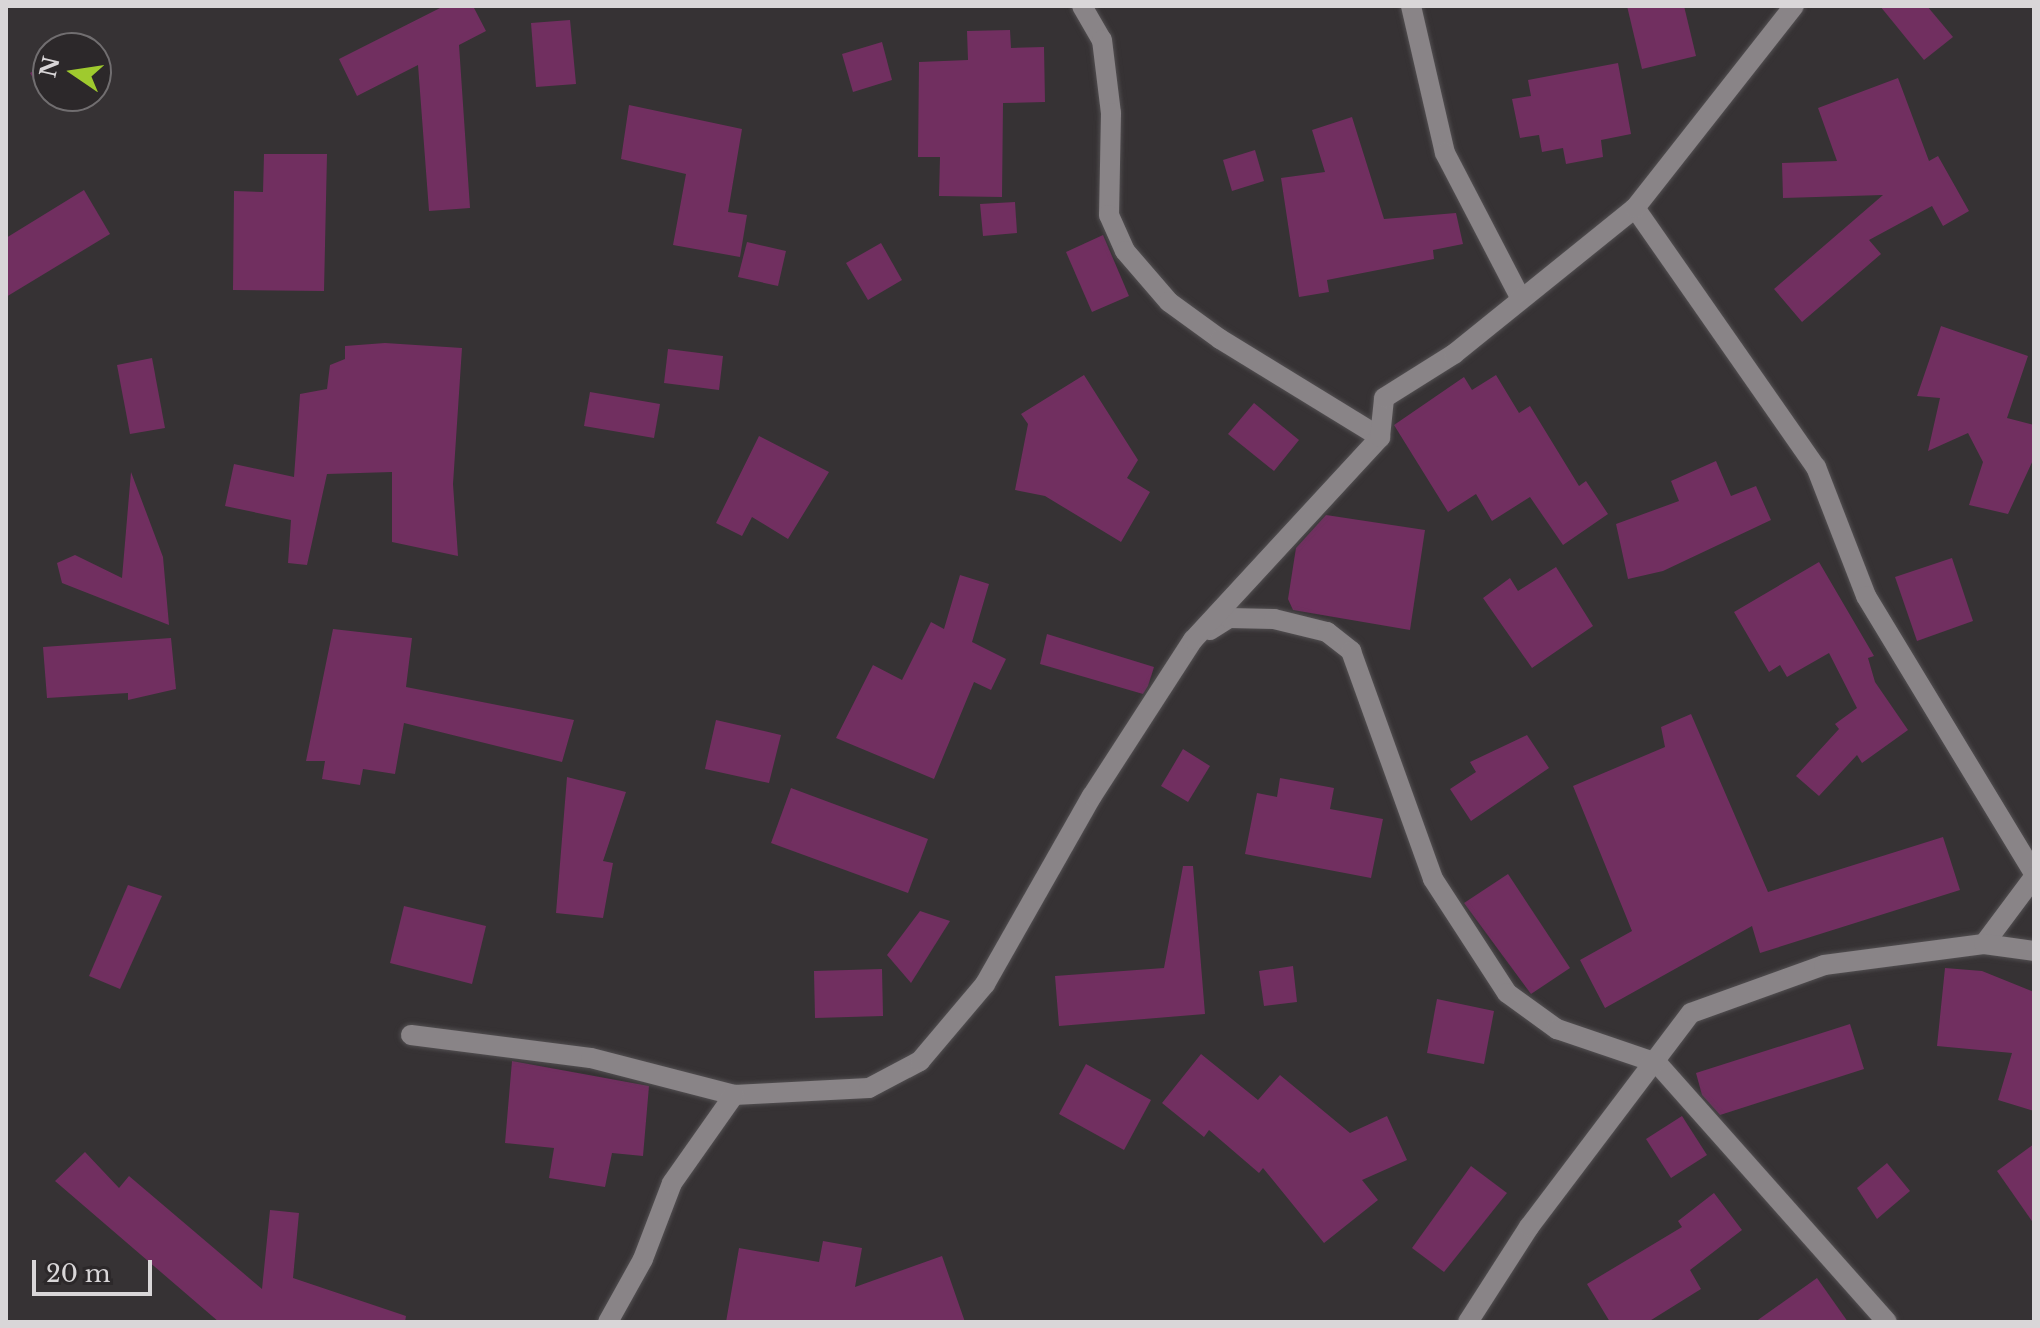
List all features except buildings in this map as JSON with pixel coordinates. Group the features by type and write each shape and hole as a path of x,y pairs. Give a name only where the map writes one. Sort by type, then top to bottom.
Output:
{"street":[{"path":"1082,6 1102,40 1111,113 1109,215 1125,251 1169,302 1220,339 1380,437"},
{"path":"1411,6 1445,153 1520,297"},
{"path":"411,1035 591,1058 734,1095 869,1088 920,1061 985,984 1092,796 1193,640 1380,437 1384,398 1454,354 1520,297 1635,208 1794,6"},
{"path":"1635,208 1816,467 1866,596 2034,875 1984,944"},
{"path":"1193,640 1229,618 1274,619 1327,632 1351,651 1364,672 1410,826 1480,958 1507,993 1546,1023 1657,1063 1887,1322"},
{"path":"1468,1322 1538,1215 1657,1063 1691,1013 1824,965 1984,944 2034,951"},
{"path":"608,1322 643,1259 672,1183 734,1095"}]}
